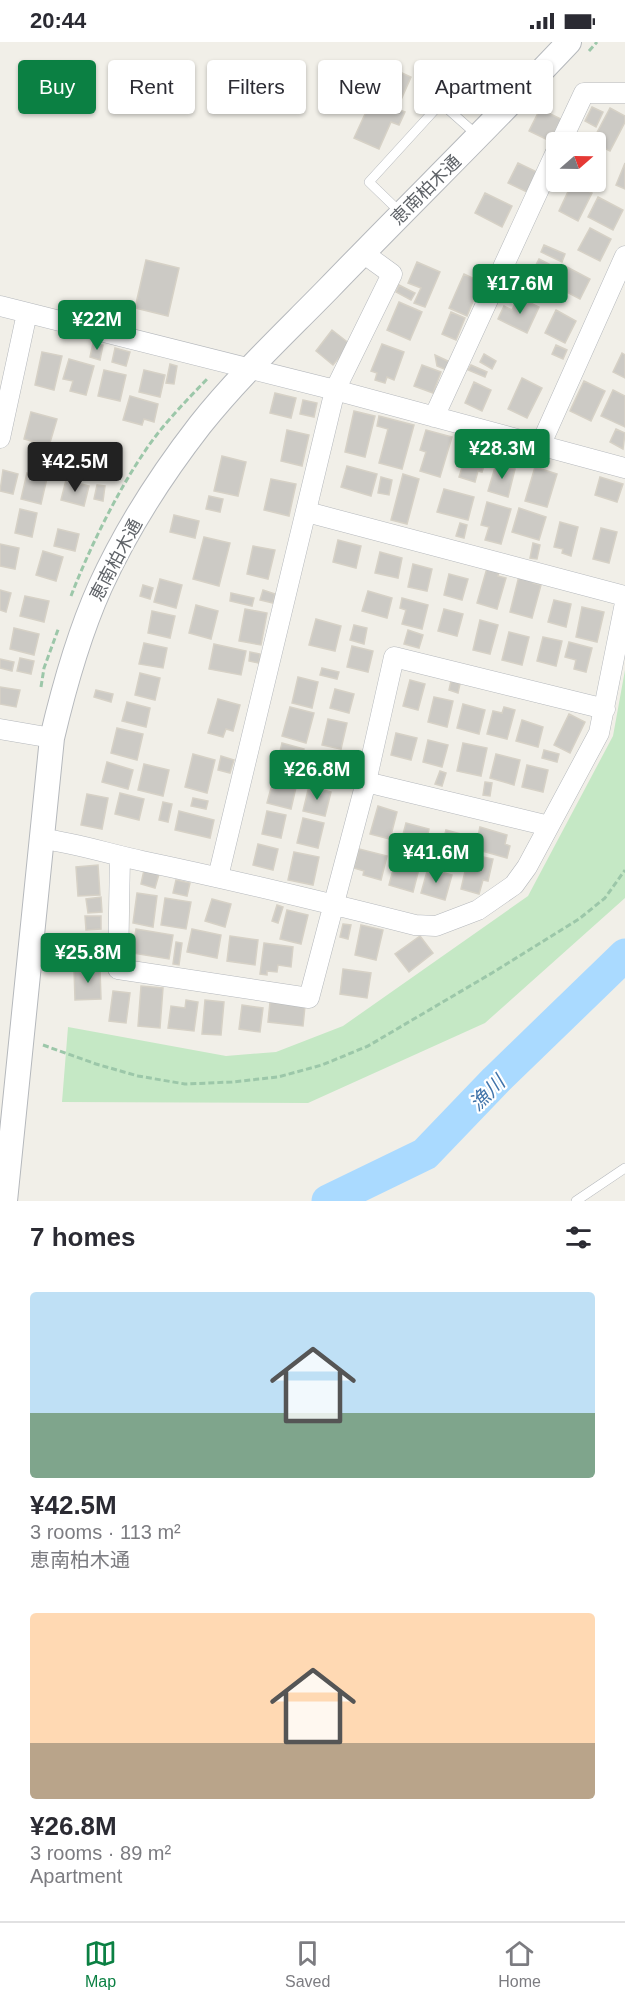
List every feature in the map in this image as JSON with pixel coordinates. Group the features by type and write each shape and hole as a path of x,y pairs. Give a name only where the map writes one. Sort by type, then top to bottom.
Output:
{"street":[{"name":"恵南柏木通","path":"5,1201 43,839 51,738 82,631 100,586 129,532 168,469 195,432 251,369 363,253 479,137 575,50"},
{"path":"566,132 584,93 625,93"},
{"path":"434,417 546,174"},
{"path":"218,877 335,390 392,274 363,253"},
{"path":"540,446 625,256"},
{"path":"0,306 335,390 625,468"},
{"path":"0,438 27,313"},
{"path":"307,512 625,596"},
{"path":"43,839 63,841 415,925 436,926 459,918 478,910 514,885 527,867 599,733 625,603"},
{"path":"120,856 118,969 309,998 366,782 394,657 605,709"},
{"path":"0,729 51,738"},
{"path":"366,782 549,826"}],"lane":[{"path":"402,214 369,182 441,103 479,137"},
{"path":"576,1201 625,1168"}],"path":[{"path":"575,50 597,42"},
{"path":"38,1044 138,1076 185,1084 278,1077 322,1065 368,1046 492,974 579,919 605,898 625,870"}],"green space":[{"path":"625,670 625,898 485,1023 308,1103 62,1102 68,1027 226,1056 276,1052 343,1026 528,896 613,736"}],"building":[{"path":"402,73 411,77 402,98"},
{"path":"592,107 603,112 596,127 585,121"},
{"path":"610,108 625,116 625,122 610,151 606,149 606,132 597,132"},
{"path":"402,111 405,112 399,125 391,122 379,149 354,138 365,114 402,114"},
{"path":"538,114 550,114 561,119 554,132 546,132 546,139 529,131"},
{"path":"518,163 537,172 527,192 508,183"},
{"path":"625,163 625,189 616,185"},
{"path":"568,192 592,193 578,221 559,211"},
{"path":"485,193 512,206 502,227 475,213"},
{"path":"598,197 623,210 613,230 588,217"},
{"path":"590,228 611,239 600,261 578,250"},
{"path":"544,245 565,254 562,262 541,252"},
{"path":"539,259 555,267 538,300 522,292"},
{"path":"146,260 179,268 168,316 135,308"},
{"path":"417,262 440,272 425,307 414,303 421,288 408,283"},
{"path":"565,266 590,279 580,299 555,286"},
{"path":"464,274 481,282 467,316 449,308"},
{"path":"399,285 415,293 411,300 396,292"},
{"path":"518,297 539,307 527,333 498,319 504,306 512,310"},
{"path":"399,302 422,312 410,340 387,330"},
{"path":"556,310 576,321 565,343 545,333"},
{"path":"451,312 465,318 456,340 442,334"},
{"path":"332,330 350,344 333,365 316,351"},
{"path":"93,343 103,345 100,360 90,357"},
{"path":"382,344 404,352 394,380 387,377 385,383 375,380 377,373 371,371"},
{"path":"556,345 567,350 563,359 552,354"},
{"path":"115,348 130,352 126,366 112,362"},
{"path":"42,352 62,356 54,390 35,385"},
{"path":"622,353 625,355 625,378 613,372"},
{"path":"484,354 496,361 492,369 480,362"},
{"path":"435,355 452,363 449,371 437,366"},
{"path":"69,359 94,366 86,395 70,391 73,381 63,379"},
{"path":"170,364 177,366 174,384 166,383"},
{"path":"422,365 441,372 433,393 414,386"},
{"path":"471,365 487,372 485,377 468,370"},
{"path":"104,370 126,375 120,401 98,396"},
{"path":"144,370 165,375 160,397 139,392"},
{"path":"522,378 542,388 527,418 508,409"},
{"path":"584,381 605,391 591,421 570,411"},
{"path":"474,382 491,390 482,411 465,403"},
{"path":"613,390 625,396 625,427 601,416"},
{"path":"275,393 296,398 291,418 270,413"},
{"path":"130,396 158,404 154,422 144,419 142,425 123,420"},
{"path":"303,400 317,403 314,417 300,414"},
{"path":"354,411 375,416 365,457 345,452"},
{"path":"31,412 57,419 49,446 24,439"},
{"path":"379,416 414,425 402,469 379,463 388,429 377,426"},
{"path":"616,429 625,433 623,449 610,442"},
{"path":"287,430 309,435 302,466 281,461"},
{"path":"426,430 452,437 440,477 420,471 426,452 420,450"},
{"path":"498,444 510,448 506,461 494,457"},
{"path":"469,446 488,453 482,472 478,471 475,482 459,477"},
{"path":"222,456 246,462 238,496 214,491"},
{"path":"496,464 515,469 508,497 488,491"},
{"path":"347,466 377,474 371,496 341,487"},
{"path":"535,467 557,474 547,507 525,501"},
{"path":"3,470 18,474 13,494 0,491"},
{"path":"27,473 47,478 41,504 21,499"},
{"path":"403,474 419,479 407,524 391,520"},
{"path":"381,477 392,480 389,495 378,493"},
{"path":"600,477 623,484 617,502 595,495"},
{"path":"271,479 296,484 289,516 264,510"},
{"path":"66,480 89,486 84,506 61,500"},
{"path":"97,485 105,486 103,501 94,499"},
{"path":"444,489 474,497 468,520 437,512"},
{"path":"209,496 223,499 220,512 206,509"},
{"path":"487,502 511,509 501,544 485,540 489,527 481,525"},
{"path":"519,508 546,517 539,540 512,532"},
{"path":"20,509 37,513 32,537 15,533"},
{"path":"174,515 199,521 195,538 170,532"},
{"path":"560,522 578,527 571,556 562,553 563,549 554,547"},
{"path":"460,523 467,525 464,538 456,536"},
{"path":"601,528 617,532 609,563 593,559"},
{"path":"58,529 79,534 75,551 54,546"},
{"path":"204,537 230,543 219,586 193,579"},
{"path":"338,540 361,546 356,568 333,562"},
{"path":"533,543 540,545 537,559 530,558"},
{"path":"0,544 19,548 15,569 0,566"},
{"path":"253,546 275,550 268,579 247,574"},
{"path":"43,551 63,557 56,581 36,575"},
{"path":"380,552 402,558 398,578 375,573"},
{"path":"413,564 432,569 427,591 408,587"},
{"path":"487,568 499,571 498,576 506,578 497,609 477,603"},
{"path":"449,574 468,579 462,600 444,595"},
{"path":"519,576 534,580 533,583 541,585 532,618 510,612"},
{"path":"160,579 182,585 176,608 154,602"},
{"path":"143,585 153,588 150,599 140,596"},
{"path":"0,590 11,593 6,612 0,610"},
{"path":"263,590 275,594 273,603 260,600"},
{"path":"368,591 392,598 387,618 362,611"},
{"path":"231,593 254,598 252,606 230,601"},
{"path":"25,596 49,601 44,622 20,616"},
{"path":"402,598 428,605 422,629 402,624 406,610 400,608"},
{"path":"554,600 571,604 566,627 548,622"},
{"path":"196,605 218,611 211,639 189,633"},
{"path":"582,607 604,612 597,642 576,637"},
{"path":"245,609 267,613 261,645 239,641"},
{"path":"444,609 463,614 457,636 438,631"},
{"path":"152,611 175,616 170,638 148,633"},
{"path":"316,619 341,626 335,651 309,645"},
{"path":"480,620 498,625 490,654 473,650"},
{"path":"354,625 367,628 364,644 350,640"},
{"path":"14,628 39,634 34,655 10,649"},
{"path":"408,630 423,635 419,648 404,644"},
{"path":"509,632 529,637 522,665 502,660"},
{"path":"543,637 562,641 556,666 537,661"},
{"path":"569,642 592,648 586,672 574,669 576,660 565,657"},
{"path":"144,643 167,648 163,668 139,664"},
{"path":"214,644 246,651 241,675 209,669"},
{"path":"352,646 373,651 368,672 347,667"},
{"path":"250,652 260,654 259,663 249,661"},
{"path":"20,658 34,661 31,674 17,671"},
{"path":"0,659 14,662 12,671 0,668"},
{"path":"322,668 339,672 337,679 320,675"},
{"path":"140,673 160,678 155,700 135,695"},
{"path":"298,677 318,682 312,708 292,703"},
{"path":"410,680 425,684 418,710 403,706"},
{"path":"451,681 460,684 458,693 449,690"},
{"path":"0,687 20,690 16,707 0,704"},
{"path":"335,689 354,694 349,713 330,708"},
{"path":"96,690 113,694 111,702 94,697"},
{"path":"434,697 453,701 447,727 428,722"},
{"path":"218,699 240,705 233,731 226,729 223,737 208,733"},
{"path":"127,702 150,708 146,727 122,721"},
{"path":"463,704 485,710 479,734 457,728"},
{"path":"290,707 314,713 306,743 282,736"},
{"path":"504,707 515,710 507,739 487,734 493,711 502,713"},
{"path":"569,714 585,722 570,753 554,745"},
{"path":"328,719 347,723 341,749 322,745"},
{"path":"522,720 543,727 538,747 516,741"},
{"path":"117,728 143,734 137,760 111,753"},
{"path":"396,733 417,738 411,760 391,755"},
{"path":"428,740 448,745 442,767 423,762"},
{"path":"282,743 304,749 298,773 276,768"},
{"path":"463,743 487,748 481,776 457,771"},
{"path":"544,750 559,754 557,762 542,758"},
{"path":"315,752 336,756 332,780 310,776"},
{"path":"193,754 215,760 207,793 185,787"},
{"path":"496,754 520,760 514,785 490,778"},
{"path":"221,756 234,760 230,773 218,770"},
{"path":"107,762 133,770 128,789 102,782"},
{"path":"144,764 169,770 163,796 138,790"},
{"path":"527,765 548,770 543,792 522,787"},
{"path":"440,771 446,773 442,786 435,784"},
{"path":"274,777 297,783 291,809 267,803"},
{"path":"485,782 492,783 490,796 483,795"},
{"path":"309,786 331,792 325,816 303,811"},
{"path":"120,793 144,799 139,820 115,814"},
{"path":"87,794 108,798 102,829 81,825"},
{"path":"193,798 208,801 206,809 191,806"},
{"path":"163,802 172,804 168,822 159,820"},
{"path":"378,806 397,812 390,839 370,834"},
{"path":"179,811 214,820 210,838 175,830"},
{"path":"267,811 286,815 281,838 262,834"},
{"path":"303,818 324,823 318,848 297,843"},
{"path":"406,823 429,829 425,848 401,842"},
{"path":"480,827 507,835 505,844 510,846 507,858 475,849"},
{"path":"446,830 465,835 458,862 439,856"},
{"path":"258,844 278,849 273,870 253,865"},
{"path":"359,849 387,856 381,880 363,875 364,871 354,868"},
{"path":"294,852 319,857 313,885 288,880"},
{"path":"469,854 493,859 488,881 483,880 479,894 461,889"},
{"path":"396,858 420,865 413,892 389,885"},
{"path":"98,865 100,895 78,896 76,867"},
{"path":"428,868 452,875 445,900 421,893"},
{"path":"144,870 159,874 155,888 141,884"},
{"path":"176,880 190,883 187,896 173,893"},
{"path":"137,893 157,896 153,927 133,923"},
{"path":"101,897 102,912 88,913 86,899"},
{"path":"165,898 191,902 186,929 161,925"},
{"path":"212,899 231,904 225,927 205,921"},
{"path":"277,905 283,907 278,923 272,921"},
{"path":"287,910 308,915 301,944 280,939"},
{"path":"85,916 101,916 101,929 86,930"},
{"path":"343,924 351,925 348,939 340,937"},
{"path":"361,925 383,930 376,960 355,955"},
{"path":"136,929 173,935 169,959 132,953"},
{"path":"192,929 221,935 217,958 187,952"},
{"path":"95,934 98,963 79,964 77,936"},
{"path":"230,936 258,940 255,965 227,961"},
{"path":"420,936 433,953 409,972 395,954"},
{"path":"176,942 182,943 179,965 173,964"},
{"path":"264,943 293,947 291,967 278,965 277,972 267,971 267,975 260,974"},
{"path":"100,968 101,999 75,1000 74,969"},
{"path":"343,969 371,973 367,998 340,994"},
{"path":"141,986 163,988 160,1028 138,1026"},
{"path":"113,991 130,993 126,1023 109,1021"},
{"path":"186,1000 198,1002 194,1031 168,1028 171,1006 185,1008"},
{"path":"205,1000 224,1002 221,1035 202,1034"},
{"path":"270,1002 305,1006 303,1026 268,1022"},
{"path":"242,1005 263,1008 260,1032 239,1029"}],"waterway":[{"name":"漁川","path":"328,1201 425,1154 496,1080 625,955"}]}
